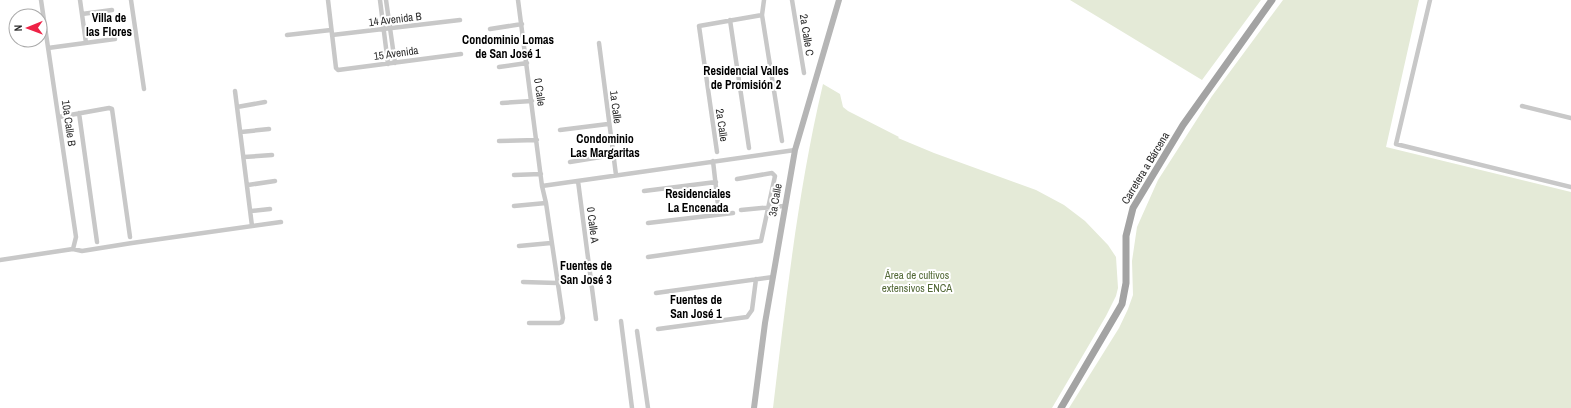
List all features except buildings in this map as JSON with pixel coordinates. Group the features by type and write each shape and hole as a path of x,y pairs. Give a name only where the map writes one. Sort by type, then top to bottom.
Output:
{"main road":[{"name":"3a Calle","path":"754,408 784,206 794,150 839,0"},
{"name":"Carretera a Bárcena","path":"1061,408 1122,304 1126,283 1127,232 1133,208 1184,125 1272,0"}],"street":[{"path":"80,0 86,43"},
{"path":"131,0 144,89"},
{"path":"328,0 332,32"},
{"path":"380,0 388,64"},
{"path":"386,0 395,63"},
{"name":"0 Calle","path":"518,0 538,140 542,186 546,203 563,318 562,322 529,324"},
{"path":"764,0 762,15 782,141"},
{"name":"2a Calle C","path":"792,0 804,73"},
{"path":"1430,0 1396,144 1571,187"},
{"path":"82,14 112,10"},
{"path":"749,148 730,20 762,15"},
{"name":"14 Avenida B","path":"287,35 384,29 460,20"},
{"name":"2a Calle","path":"717,152 699,29 701,24 730,20"},
{"path":"490,29 522,24"},
{"name":"15 Avenida","path":"332,32 336,68 341,71 461,54"},
{"path":"48,48 115,39"},
{"name":"1a Calle","path":"599,42 608,124 616,175"},
{"name":"10a Calle B","path":"48,48 76,236 73,249"},
{"path":"498,67 527,63"},
{"path":"235,91 248,184 252,226"},
{"path":"502,103 532,101"},
{"path":"237,107 265,102"},
{"path":"1522,106 1571,118"},
{"path":"59,117 109,108 112,109 130,237"},
{"path":"79,113 97,242"},
{"path":"560,130 608,124"},
{"path":"241,132 269,128"},
{"path":"499,141 538,140"},
{"path":"542,186 794,150"},
{"path":"244,157 272,155"},
{"path":"570,162 613,156"},
{"path":"713,161 719,214"},
{"path":"648,257 761,241 775,176 772,173 737,179"},
{"path":"514,175 541,174"},
{"path":"248,184 275,181"},
{"name":"0 Calle A","path":"578,181 596,319"},
{"path":"644,191 716,182"},
{"path":"514,206 546,203"},
{"path":"741,210 768,206 784,206"},
{"path":"251,211 270,209"},
{"path":"648,223 733,212"},
{"path":"0,260 73,249 82,251 281,222"},
{"path":"519,246 551,243"},
{"path":"656,293 773,277"},
{"path":"658,329 747,317 752,310 756,279"},
{"path":"524,282 557,283"},
{"path":"621,321 632,408"},
{"path":"637,331 648,408"}],"green space":[{"path":"1070,0 1261,0 1202,80"},
{"path":"1283,0 1419,0 1386,147 1571,192 1571,408 1069,408 1119,328 1128,309 1133,295 1132,261 1137,227 1158,180 1212,96"},
{"name":"Área de cultivos extensivos ENCA","path":"823,84 840,94 843,107 848,111 899,137 898,138 934,153 1036,190 1064,205 1085,221 1108,245 1116,257 1118,288 1116,296 1106,316 1052,408 773,408 788,286 806,164"}],"district":[{"name":"Villa de las Flores","path":"109,25"},
{"name":"Condominio Lomas de San José 1","path":"508,47"},
{"name":"Residencial Valles de Promisión 2","path":"746,78"},
{"name":"Condominio Las Margaritas","path":"605,146"},
{"name":"Residenciales La Encenada","path":"698,201"},
{"name":"Fuentes de San José 3","path":"586,273"},
{"name":"Fuentes de San José 1","path":"696,307"}]}
